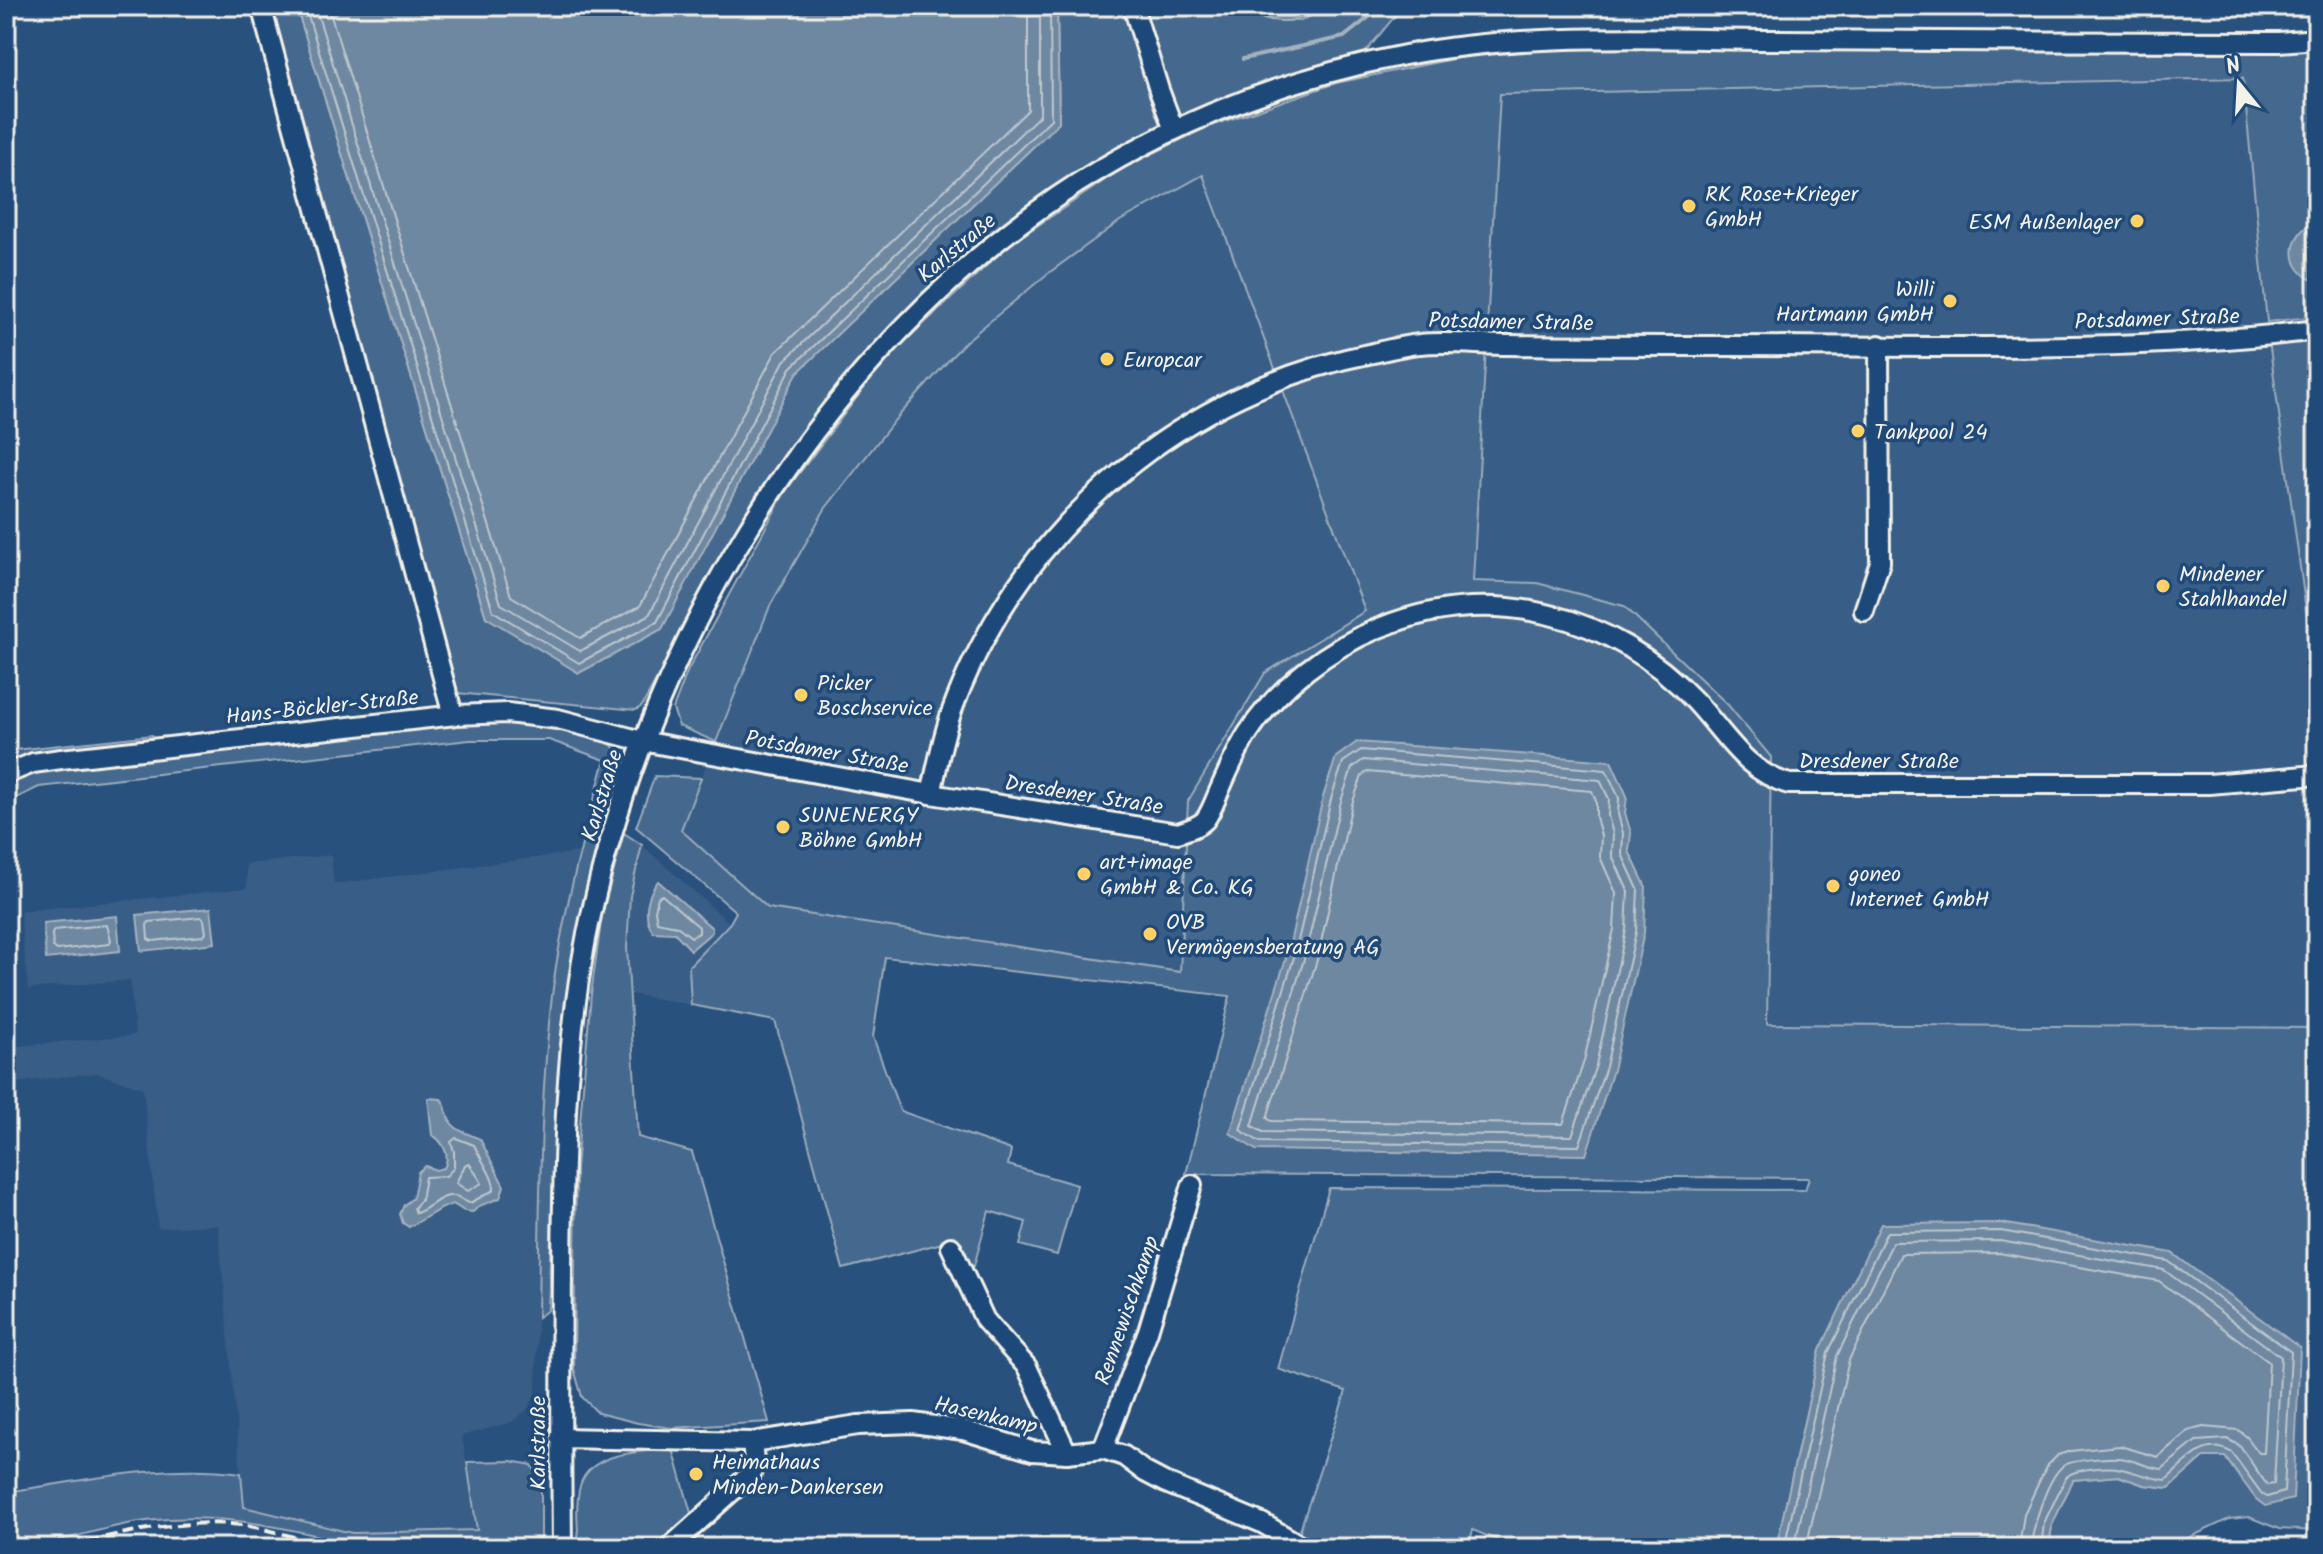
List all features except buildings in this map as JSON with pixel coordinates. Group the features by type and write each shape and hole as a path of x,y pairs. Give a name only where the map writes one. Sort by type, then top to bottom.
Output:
{"street":[{"path":"261,6 453,715"},
{"path":"1133,6 1174,130"},
{"name":"Karlstraße","path":"562,1548 560,1438 565,1105 573,1020 587,936 616,818 642,741 701,615 735,554 819,427 868,366 927,303 1039,209 1099,170 1174,130 1244,101 1345,69 1418,53 1505,42 1580,39 2279,42 2317,39"},
{"name":"Potsdamer Straße","path":"642,741 931,794 955,703 975,656 1031,566 1090,500 1122,472 1194,419 1231,400 1312,368 1422,343 1580,346 2164,344 2317,330"},
{"path":"1864,611 1880,562 1879,345"},
{"name":"Dresdener Straße","path":"931,794 1154,830 1178,833 1191,829 1204,820 1249,732 1271,704 1298,678 1360,636 1391,623 1431,611 1472,607 1511,608 1552,616 1587,625 1620,642 1645,657 1676,683 1757,771 1789,784 2209,784 2317,775"},
{"name":"Hans-Böckler-Straße","path":"6,774 33,763 61,759 453,715 507,713 558,719 642,741"},
{"name":"Rennewischkamp","path":"1103,1449 1148,1331 1192,1185"},
{"name":"Hasenkamp","path":"951,1247 985,1320 1027,1367 1067,1453"},
{"name":"Hasenkamp","path":"560,1438 752,1442 858,1425 913,1423 963,1430 1032,1451 1067,1453 1103,1449"},
{"path":"669,1548 751,1474 754,1461 752,1442"},
{"path":"1103,1449 1124,1456 1166,1483 1262,1523 1305,1548"}],"shaded area":[{"path":"266,6 296,6 486,617 662,628 797,373 1059,122 1057,6 1236,6 1266,20 1301,21 1330,6 1403,6 1365,53 1278,78 1190,111 1099,160 1003,223 923,294 851,371 800,438 729,549 642,706 636,710 457,693 451,688"},
{"path":"1587,47 2245,53 2317,48 2317,316 2267,322 2243,78 1500,94 1473,581 1537,583 1624,606 1728,705 1771,757 1767,1024 2317,1028 2317,1531 2279,1529 2249,1517 2229,1519 2167,1548 2049,1548 2052,1525 2073,1480 2118,1476 2144,1485 2169,1488 2204,1457 2225,1457 2241,1480 2300,1348 1820,1350 1776,1548 1516,1548 1473,1530 1468,1548 1316,1548 1298,1536 1346,1391 1278,1369 1329,1188 1805,1190 1809,1178 1186,1174 1230,996 885,957 873,1037 900,1111 1011,1150 1008,1165 1077,1185 1057,1255 1020,1245 1026,1222 989,1211 974,1266 966,1283 946,1242 843,1269 775,1021 691,1005 689,966 730,923 736,912 636,827 655,776 701,778 681,830 768,908 1180,972 1188,801 1265,673 1365,611 1203,175 1120,221 1046,275 965,342 895,420 825,509 770,606 716,742 679,726 673,709 688,670 785,492 887,358 1009,245 1123,168 1205,128 1336,83 1472,55"},
{"path":"2244,78 2269,341 2317,690 2317,1028 1767,1024 1770,757 1473,582 1500,94"},
{"path":"1203,175 1366,611 1265,673 1189,801 1180,972 768,908 680,830 770,606 825,509 895,420 965,342 1046,275 1120,221"},
{"path":"2317,334 2317,691 2269,341"},
{"path":"473,720 518,720 590,733 612,745 618,754 619,767 600,829 578,936 557,1085 548,1310 538,1317 541,1141 550,1010 566,914 605,760 549,740 470,740 39,787 6,803 6,780 61,764"},
{"path":"152,735 152,738 20,757 6,763 6,751"},
{"path":"624,833 642,845 630,896 627,948 638,1137 692,1152 769,1422 671,1428 598,1413 582,1397 574,1369 576,1169 591,994 602,915"},
{"path":"642,845 730,923 689,966 691,1005 631,994 627,948 630,896"},
{"path":"579,852 556,967 541,1138 536,1392 528,1409 512,1422 462,1436 478,1530 352,1533 244,1507 218,1225 158,1228 143,1088 96,1073 6,1084 6,1047 135,1035 130,980 28,989 20,911 247,888 246,864 331,855 334,884"},
{"path":"673,1449 693,1520 664,1548 579,1548 578,1501 586,1474 595,1465 619,1455"},
{"path":"511,1461 532,1465 541,1482 541,1548 357,1548 348,1543 273,1526 198,1518 146,1521 6,1548 6,1492 153,1471 241,1473 244,1507 352,1533 477,1530 467,1462"}],"water":[{"path":"296,6 1057,6 1059,122 797,373 662,629 579,673 486,617"},
{"path":"1236,6 1330,6 1304,18 1283,21 1262,17"},
{"path":"2317,221 2317,282 2299,270 2293,252 2299,234"},
{"path":"1357,742 1611,761 1627,796 1625,813 1631,833 1629,851 1646,887 1644,933 1613,1070 1586,1155 1256,1150 1230,1133 1288,952 1323,797 1336,757"},
{"path":"658,881 712,928 712,932 691,950 675,933 653,932 650,926 647,906"},
{"path":"211,908 215,943 141,951 137,915"},
{"path":"117,916 120,951 46,959 43,923"},
{"path":"428,1098 441,1099 453,1126 480,1139 504,1186 500,1198 479,1206 473,1212 464,1211 453,1204 409,1227 403,1223 400,1214 404,1205 413,1198 418,1172 425,1166 436,1170 444,1168 447,1159 440,1141 432,1135"},
{"path":"2001,1223 2172,1253 2300,1348 2293,1499 2265,1506 2256,1499 2225,1457 2204,1457 2169,1488 2144,1485 2118,1476 2073,1480 2052,1525 2049,1548 1776,1548 1820,1350 1881,1224"}],"waterway":[{"path":"1243,59 1344,37 1383,6"}],"railway":[{"path":"52,1548 150,1529 199,1524 249,1526 327,1548"}],"place":[{"name":"RK Rose+Krieger GmbH","path":"1689,206"},
{"name":"ESM Außenlager","path":"2137,221"},
{"name":"Willi Hartmann GmbH","path":"1950,301"},
{"name":"Europcar","path":"1107,359"},
{"name":"Tankpool 24","path":"1858,431"},
{"name":"Mindener Stahlhandel","path":"2163,586"},
{"name":"Picker Boschservice","path":"801,695"},
{"name":"SUNENERGY Böhne GmbH","path":"783,827"},
{"name":"art+image GmbH & Co. KG","path":"1084,874"},
{"name":"goneo Internet GmbH","path":"1833,886"},
{"name":"OVB Vermögensberatung AG","path":"1150,934"},
{"name":"Heimathaus Minden-Dankersen","path":"696,1474"}]}
